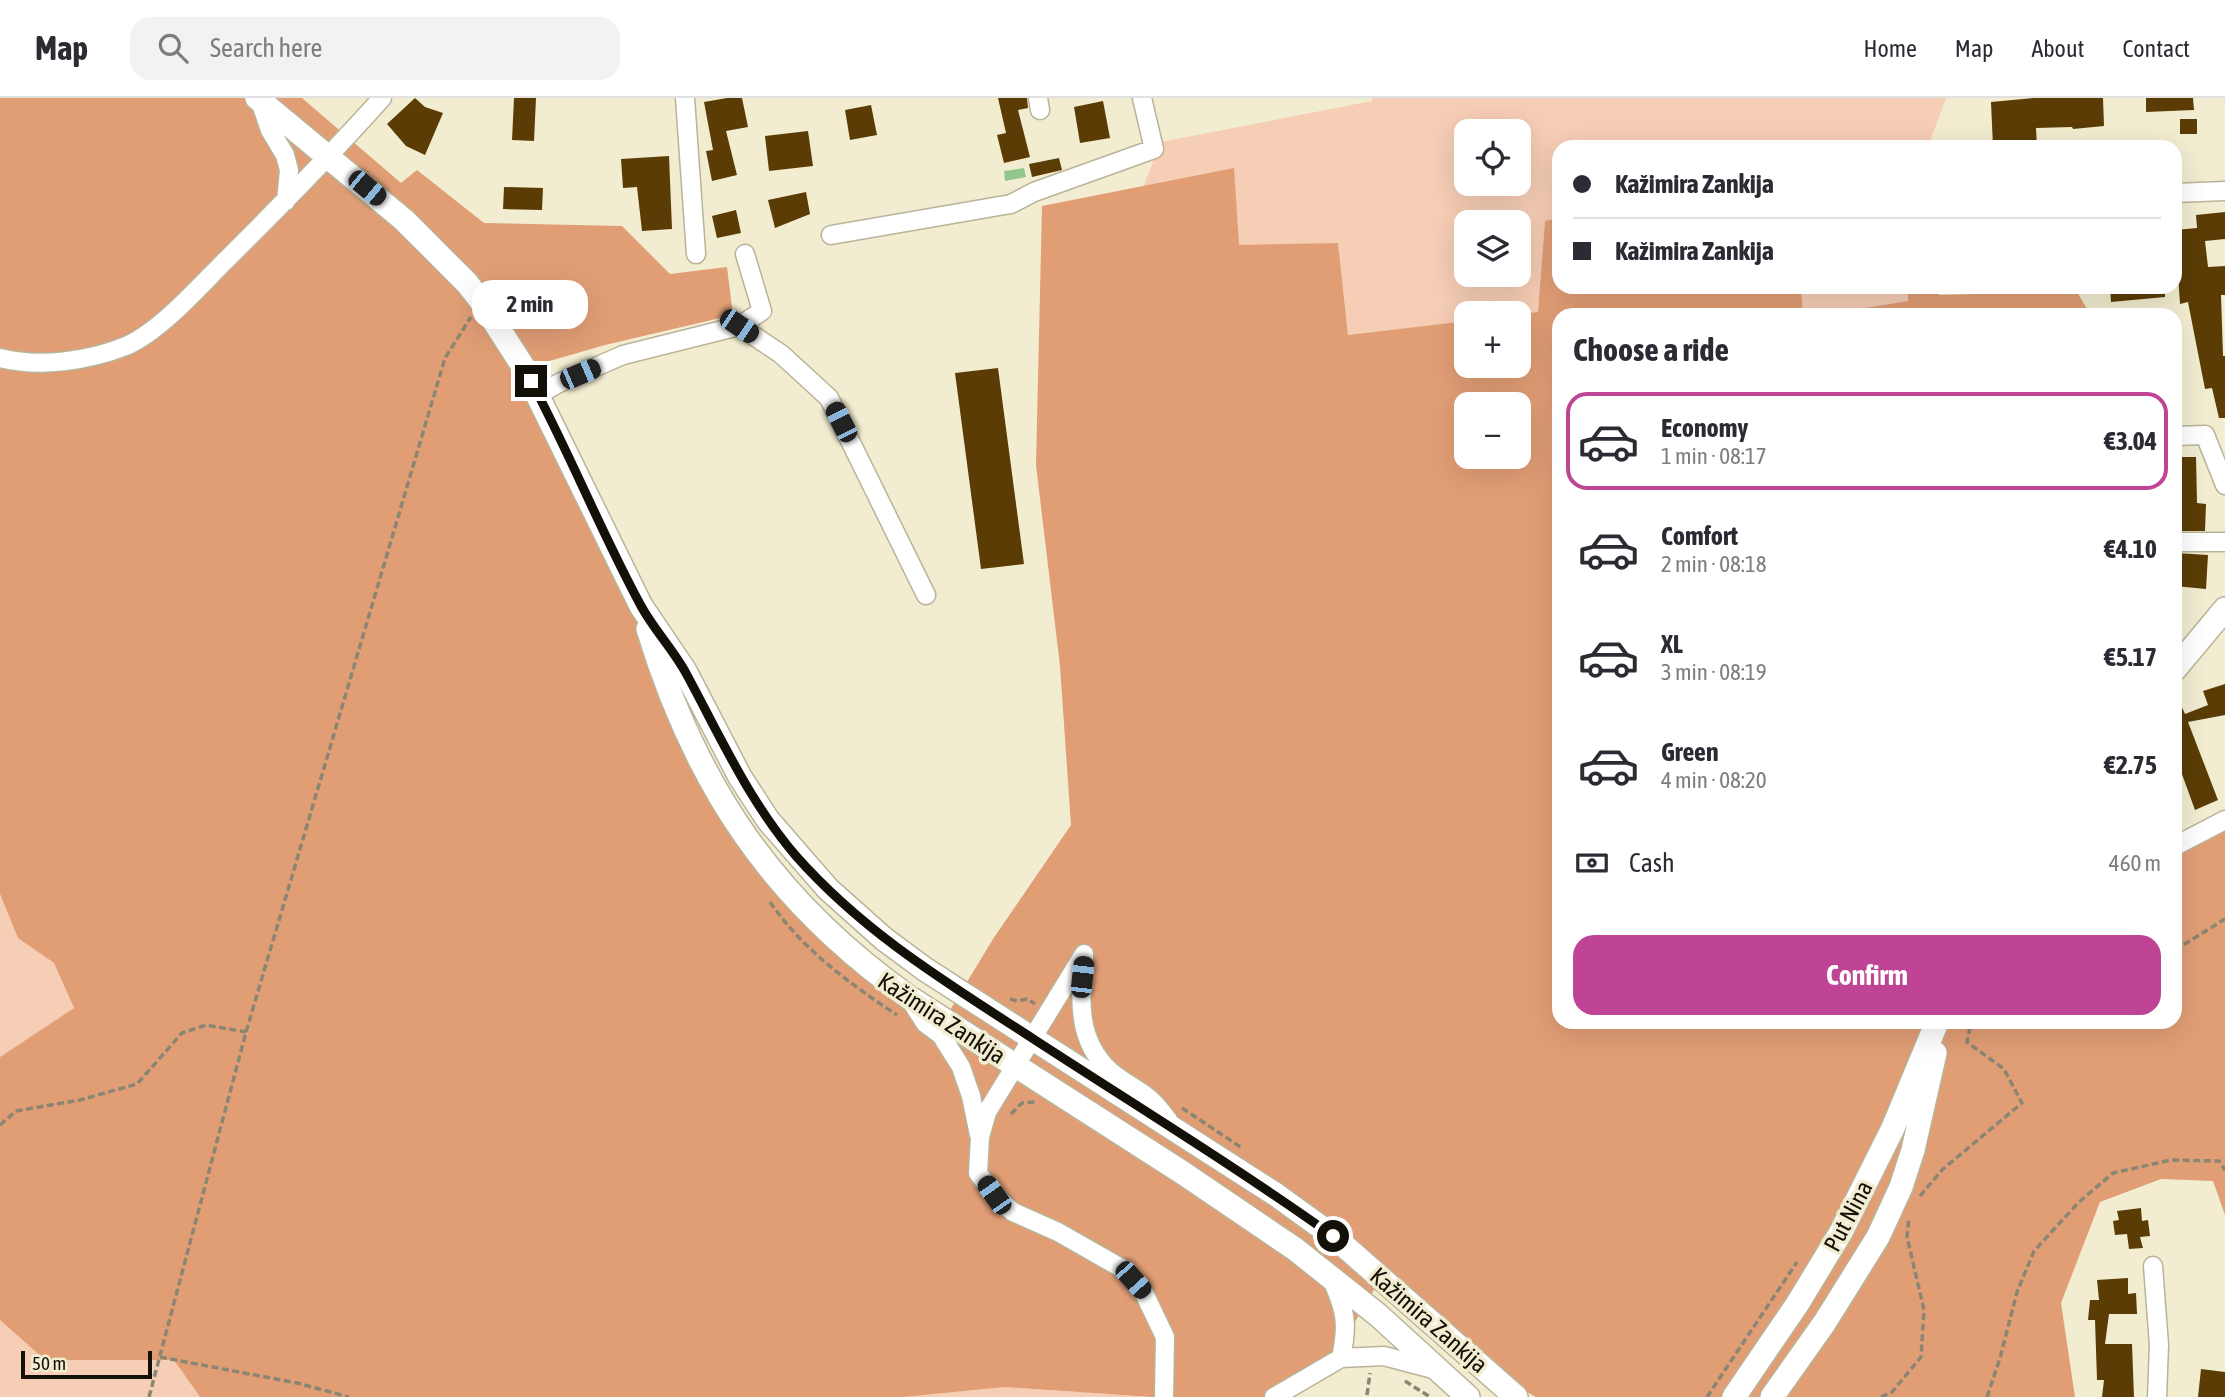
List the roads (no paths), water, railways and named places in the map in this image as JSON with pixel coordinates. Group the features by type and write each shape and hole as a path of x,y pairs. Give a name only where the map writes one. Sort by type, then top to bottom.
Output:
{"main road":[{"name":"Kažimira Zankija","path":"258,99 404,220 467,283 481,301 524,368 641,606 685,671 740,777 768,820 828,889 899,951 1275,1194 1333,1236 1516,1397"},
{"name":"Kažimira Zankija","path":"641,606 664,681 718,792 772,874 805,911 872,971 909,998 1184,1173 1329,1275 1468,1397"},
{"path":"2182,657 2225,610"},
{"name":"Put Nina","path":"1738,1391 1820,1269 1841,1232 1893,1129 1935,1029"},
{"name":"Put Nina","path":"1772,1397 1864,1260 1890,1212 1916,1138 1936,1051 1938,1029"},
{"path":"1717,1397 1738,1391"}],"street":[{"path":"0,358 40,362 81,359 128,345 170,316 329,157 382,98"},
{"path":"685,98 696,254"},
{"path":"831,236 1011,204 1034,192 1154,149 1142,98"},
{"path":"258,99 270,130 285,155 289,170 285,201"},
{"path":"2182,193 2225,191"},
{"path":"538,395 623,355 739,326 762,311 745,254"},
{"path":"739,326 781,354 829,398 926,595"},
{"path":"2182,436 2204,436 2225,485"},
{"path":"2182,542 2225,542"},
{"path":"2182,842 2225,820"},
{"path":"1164,1397 1165,1337 1143,1291 1123,1269 1058,1232 1013,1212 994,1195 978,1173 980,1137 987,1112 1084,954 1080,1001 1084,1027 1092,1049 1107,1069 1149,1098 1179,1133"},
{"path":"909,998 925,1023 941,1035 961,1067 980,1137"},
{"path":"2153,1266 2160,1345 2157,1397"},
{"path":"1329,1275 1342,1303 1346,1320 1341,1358"},
{"path":"1274,1397 1341,1358 1384,1356 1439,1371"}]}
